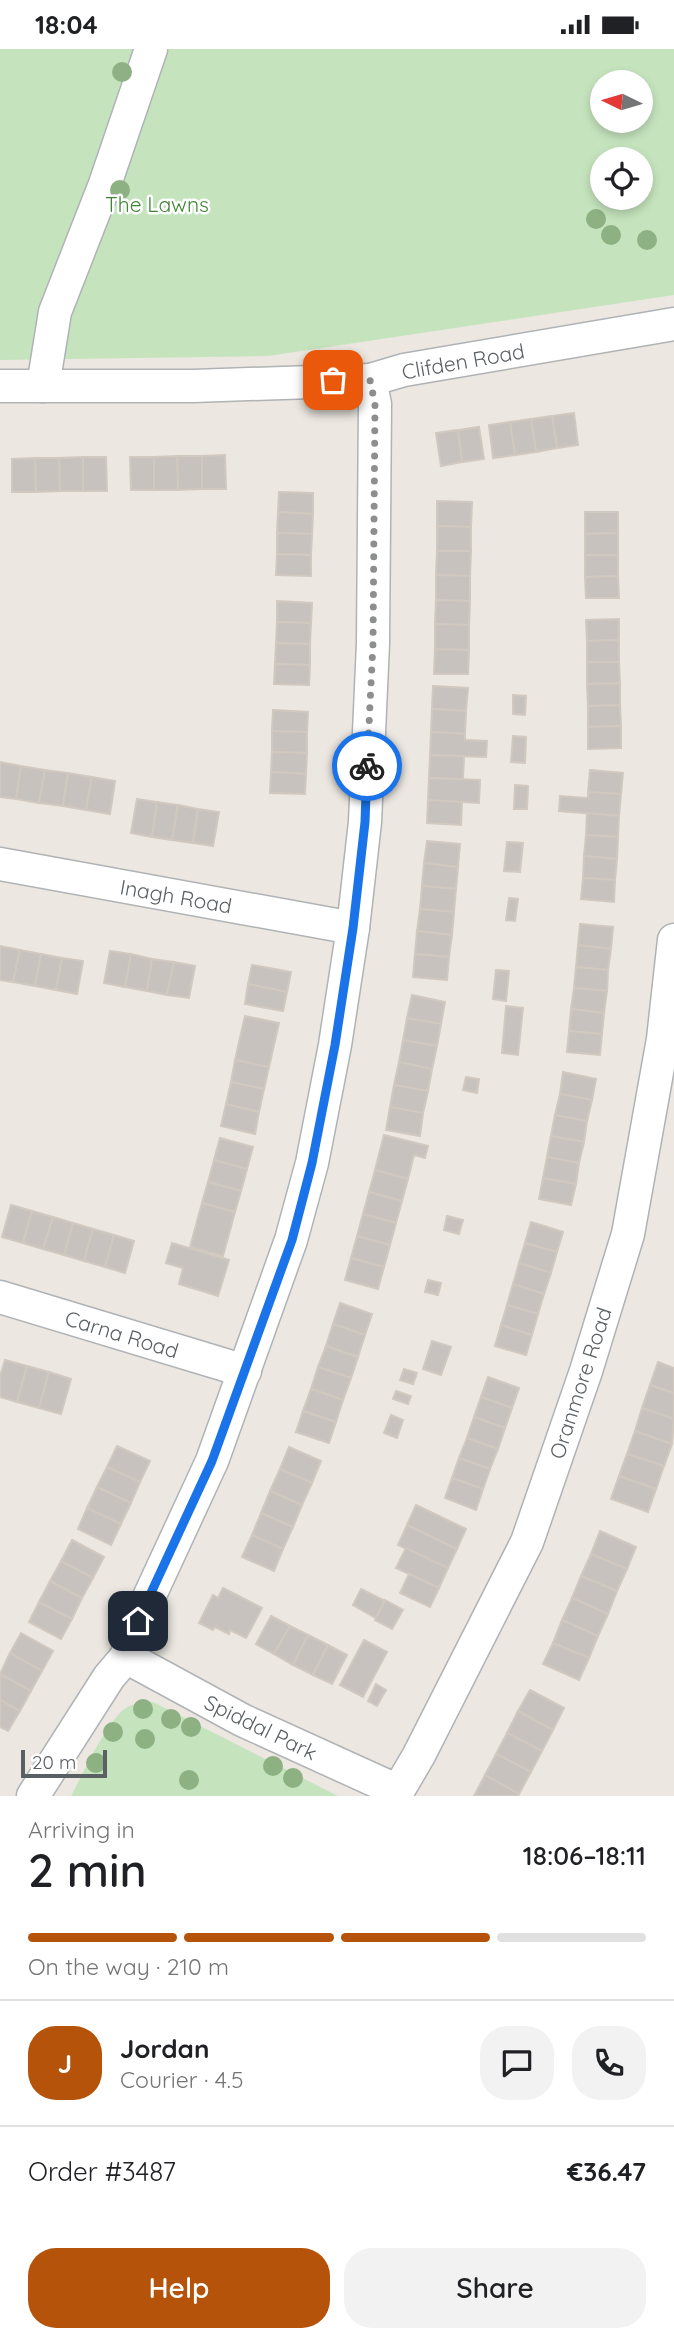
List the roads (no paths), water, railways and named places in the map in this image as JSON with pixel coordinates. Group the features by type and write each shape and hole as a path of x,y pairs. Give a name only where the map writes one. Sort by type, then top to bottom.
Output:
{"street":[{"path":"43,386 55,312 105,184 151,49"},
{"name":"Clifden Road","path":"0,386 193,386 370,380 404,370 674,324"},
{"path":"33,1796 109,1677 126,1657 138,1621 212,1461 292,1240 312,1163 335,1045 353,928 365,822 373,643 375,404 370,380"},
{"name":"Inagh Road","path":"0,864 353,928"},
{"name":"Oranmore Road","path":"397,1793 527,1542 586,1371 628,1234 663,1039 674,940"},
{"name":"Carna Road","path":"0,1297 245,1371"},
{"name":"Spiddal Park","path":"126,1657 242,1720 397,1793"}],"park label":[{"name":"The Lawns","path":"157,204"}]}
